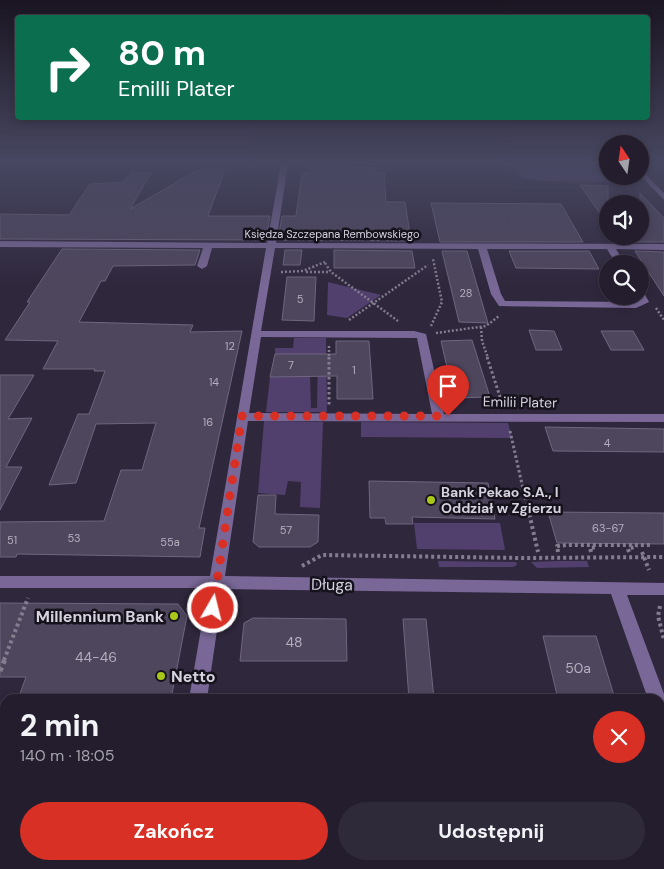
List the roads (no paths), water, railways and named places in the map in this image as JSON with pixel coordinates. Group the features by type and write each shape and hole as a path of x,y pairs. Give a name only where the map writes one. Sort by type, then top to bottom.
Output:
{"street":[{"path":"199,694 255,334 278,205"},
{"name":"Księdza Szczepana Rembowskiego","path":"0,244 664,247"},
{"path":"202,266 208,246"},
{"path":"482,247 496,294 502,304 599,305"},
{"path":"610,247 615,255"},
{"path":"255,334 414,334 422,336 439,416"},
{"name":"Emilii Plater","path":"242,416 439,416 507,420 664,418"},
{"name":"Długa","path":"0,582 617,589 662,596"},
{"path":"617,589 655,694"}],"place":[{"name":"Bank Pekao S.A., I Oddział w Zgierzu","path":"431,500"},
{"name":"Millennium Bank","path":"174,616"},
{"name":"Netto","path":"161,676"}]}
